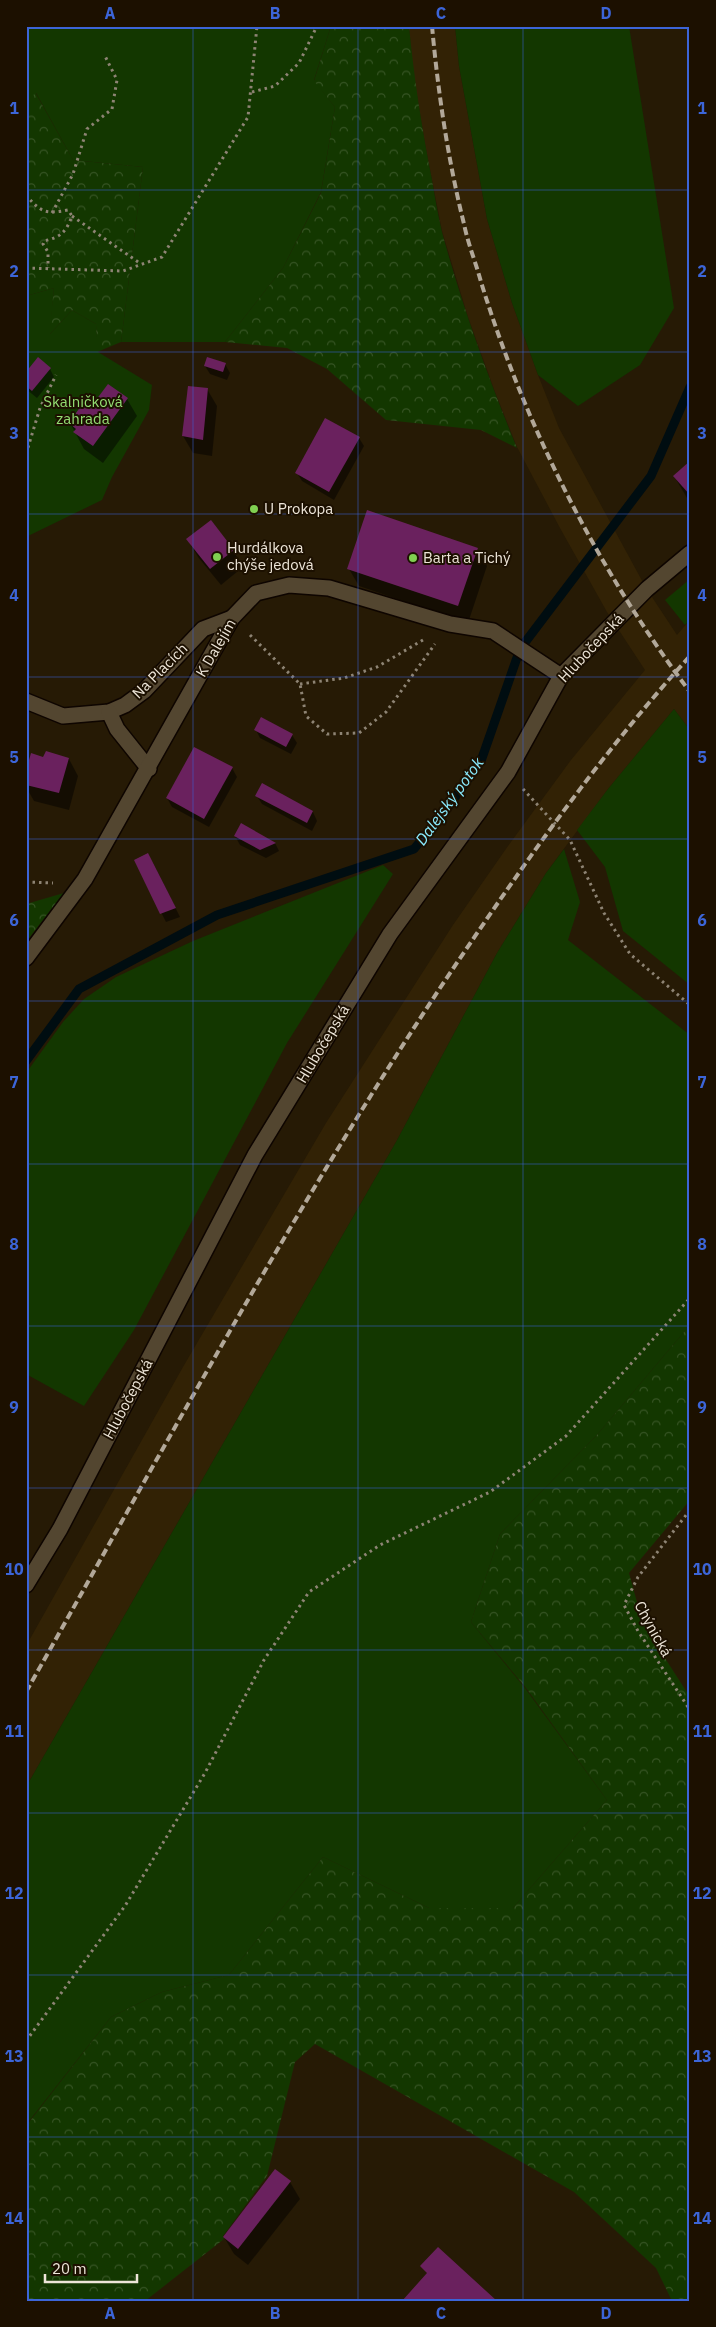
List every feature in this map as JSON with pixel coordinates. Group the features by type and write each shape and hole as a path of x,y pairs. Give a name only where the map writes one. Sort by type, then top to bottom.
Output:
{"street":[{"name":"Hlubočepská","path":"26,1585 64,1521 255,1155 390,934 508,772 561,676 647,589 690,553"},
{"name":"K Dalejím","path":"26,958 85,879 149,769 232,618 256,593 289,585 330,588 450,624 494,631 561,676"},
{"name":"Na Placích","path":"26,701 63,716 109,712 125,705 144,691 203,629 232,618"},
{"path":"109,712 117,729 149,769"}],"path":[{"path":"26,268 123,271 162,257 248,117 252,92 256,26"},
{"path":"310,26 314,32"},
{"path":"252,92 275,86 299,62 317,26"},
{"path":"52,213 73,174 88,129 112,109 117,80 105,56"},
{"path":"26,195 40,210 52,213 68,210 72,216 136,262 143,264"},
{"path":"48,268 48,252 43,244 44,241 58,237 68,227 72,216"},
{"path":"26,454 40,408 56,376"},
{"path":"232,618 300,684 306,716 327,734 359,733 386,712 438,640"},
{"path":"300,684 344,678 377,667 450,624"},
{"path":"508,772 570,840 604,913 630,954 690,1005"},
{"path":"26,2041 125,1906 205,1773 264,1660 308,1592 380,1545 490,1492 566,1436 690,1298"},
{"name":"Chýnická","path":"690,1510 638,1577 624,1605 638,1631 690,1710"}],"shaded area":[{"path":"409,26 455,26 459,66 487,219 512,303 538,375 559,428 646,588 677,635 690,620 690,730 674,709 608,789 546,873 497,953 396,1142 26,1787 26,1646 183,1367 326,1123 453,925 508,846 571,760 645,670 607,612 560,528 517,447 495,392 468,317 442,231 413,72"}],"green space":[{"path":"26,26 331,26 314,80 335,107 321,192 283,268 225,342 121,342 143,167 73,160 36,93 26,111"},
{"path":"331,26 409,26 422,123 442,232 476,341 517,448 481,430 386,420 327,369 287,348 225,342 283,268 321,193 335,107 314,81"},
{"path":"455,26 629,26 674,308 640,365 578,406 538,375 512,303 487,219 459,66"},
{"path":"35,92 73,160 143,167 121,342 97,352 96,324 72,310 49,335 54,288 26,296 26,111"},
{"name":"Skalničková zahrada","path":"54,288 50,334 72,310 96,324 98,352 152,385 149,410 112,477 102,500 26,537 26,296"},
{"path":"690,579 690,620 685,625 665,600"},
{"path":"674,709 690,730 690,985 623,931 605,867 577,830"},
{"path":"564,849 580,902 568,940 690,1035 690,1325 597,1435 500,1534 471,1622 525,1688 607,1800 513,1908 429,1908 323,1857 229,1975 162,1992 111,2017 26,2125 26,1787 396,1142 497,953 546,873"},
{"path":"383,865 393,874 287,1043 134,1330 84,1406 26,1374 26,1073 63,1022 84,999 116,977 193,941"},
{"path":"64,893 26,942 26,904"},
{"path":"690,1325 690,1500 629,1573 643,1624 690,1697 690,2301 672,2301 656,2268 574,2192 315,2044 295,2062 267,2176 223,2236 224,2239 145,2301 26,2301 26,2126 111,2017 162,1992 229,1975 323,1857 429,1908 513,1908 607,1800 526,1688 471,1622 500,1534 597,1435"}],"building":[{"path":"38,357 51,368 32,391 26,386 26,372"},
{"path":"207,357 226,363 223,372 204,366"},
{"path":"108,384 128,398 93,446 73,432 76,429 69,423 83,403 90,408"},
{"path":"188,386 208,388 203,440 182,436"},
{"path":"325,418 360,437 329,492 295,473"},
{"path":"690,461 690,495 673,476"},
{"name":"Barta a Tichý","path":"367,510 478,548 458,606 347,569"},
{"path":"211,520 234,550 210,569 186,539"},
{"path":"261,717 293,734 286,747 254,730"},
{"path":"194,747 233,767 204,819 166,798"},
{"path":"46,751 69,758 59,793 26,785 26,771 31,753 43,757"},
{"path":"262,783 313,811 307,823 255,796"},
{"path":"241,823 276,843 260,850 234,836"},
{"path":"148,853 176,908 160,914 134,860"},
{"path":"275,2169 291,2181 238,2249 223,2237"},
{"path":"438,2247 497,2301 402,2301 427,2273 420,2266"}],"waterway":[{"name":"Dalejský potok","path":"26,1061 79,989 217,915 414,849 446,810 481,761 520,649 651,476 690,387"}],"railway":[{"path":"432,26 444,126 453,175 466,231 499,337 543,444 595,547 656,645 690,692"},
{"path":"26,1692 229,1333 388,1068 444,982 561,814 623,734 690,656"}],"place":[{"name":"U Prokopa","path":"254,509"},
{"name":"Hurdálkova chýše jedová","path":"217,557"},
{"name":"Barta a Tichý","path":"413,558"}]}
